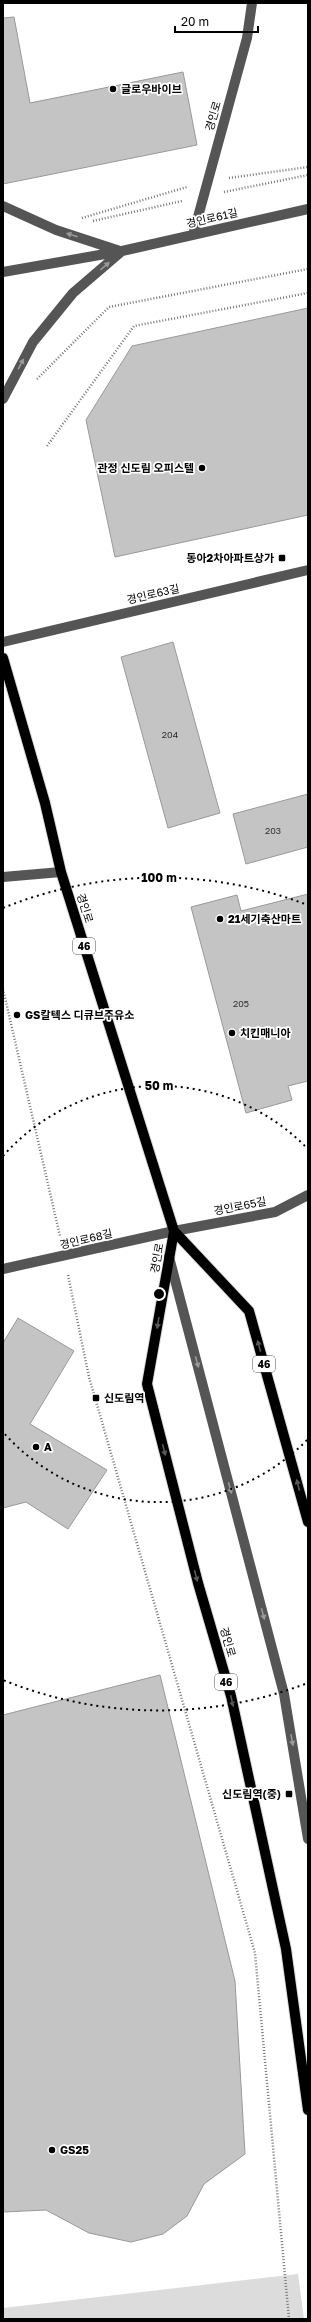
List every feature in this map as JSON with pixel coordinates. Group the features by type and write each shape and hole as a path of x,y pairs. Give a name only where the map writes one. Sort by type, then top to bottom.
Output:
{"main road":[{"name":"경인로","path":"3,658 45,803 61,872 174,1231 249,1311 308,1522"},
{"name":"경인로","path":"174,1231 147,1384 198,1582 234,1711 286,1949 308,2110"}],"street":[{"name":"경인로","path":"192,235 247,38 252,3"},
{"path":"3,206 56,230 122,251"},
{"name":"경인로61길","path":"3,272 122,251 308,209"},
{"path":"3,399 38,336 73,293 122,251"},
{"name":"경인로63길","path":"3,642 308,570"},
{"path":"3,878 61,872"},
{"name":"경인로65길","path":"174,1231 275,1212 308,1195"},
{"name":"경인로68길","path":"3,1269 174,1231"},
{"path":"169,1257 284,1694 308,1839"}],"path":[{"path":"76,220 208,181 308,167"},
{"path":"92,221 308,175"},
{"path":"34,382 109,307 308,269"},
{"path":"46,446 134,326 308,293"},
{"path":"3,989 64,1256 89,1377 255,1953 289,2319"}],"shaded area":[{"path":"298,2274 304,2319 3,2319 3,2308"}],"building":[{"path":"14,17 30,103 183,72 197,145 3,184 3,18"},
{"name":"관정 신도림 오피스텔","path":"308,308 308,515 115,557 86,420 132,346"},
{"path":"173,642 220,813 168,828 121,657"},
{"path":"308,794 308,847 246,864 233,814"},
{"path":"308,894 308,1081 288,1086 292,1100 246,1113 191,907 237,895 241,911"},
{"name":"A","path":"18,1318 74,1351 30,1424 107,1470 68,1529 26,1502 3,1508 3,1343"},
{"path":"160,1675 235,1981 245,2154 204,2184 187,2216 163,2234 131,2242 89,2233 46,2210 3,2212 3,1715"}],"place":[{"name":"글로우바이브","path":"113,89"},
{"name":"관정 신도림 오피스텔","path":"202,468"},
{"name":"동아2차아파트상가","path":"282,558"},
{"name":"21세기축산마트","path":"220,919"},
{"name":"GS칼텍스 디큐브주유소","path":"17,1015"},
{"name":"치킨매니아","path":"232,1033"},
{"name":"신도림역","path":"96,1398"},
{"name":"A","path":"36,1447"},
{"name":"신도림역(중)","path":"289,1794"},
{"name":"GS25","path":"52,2150"}]}
